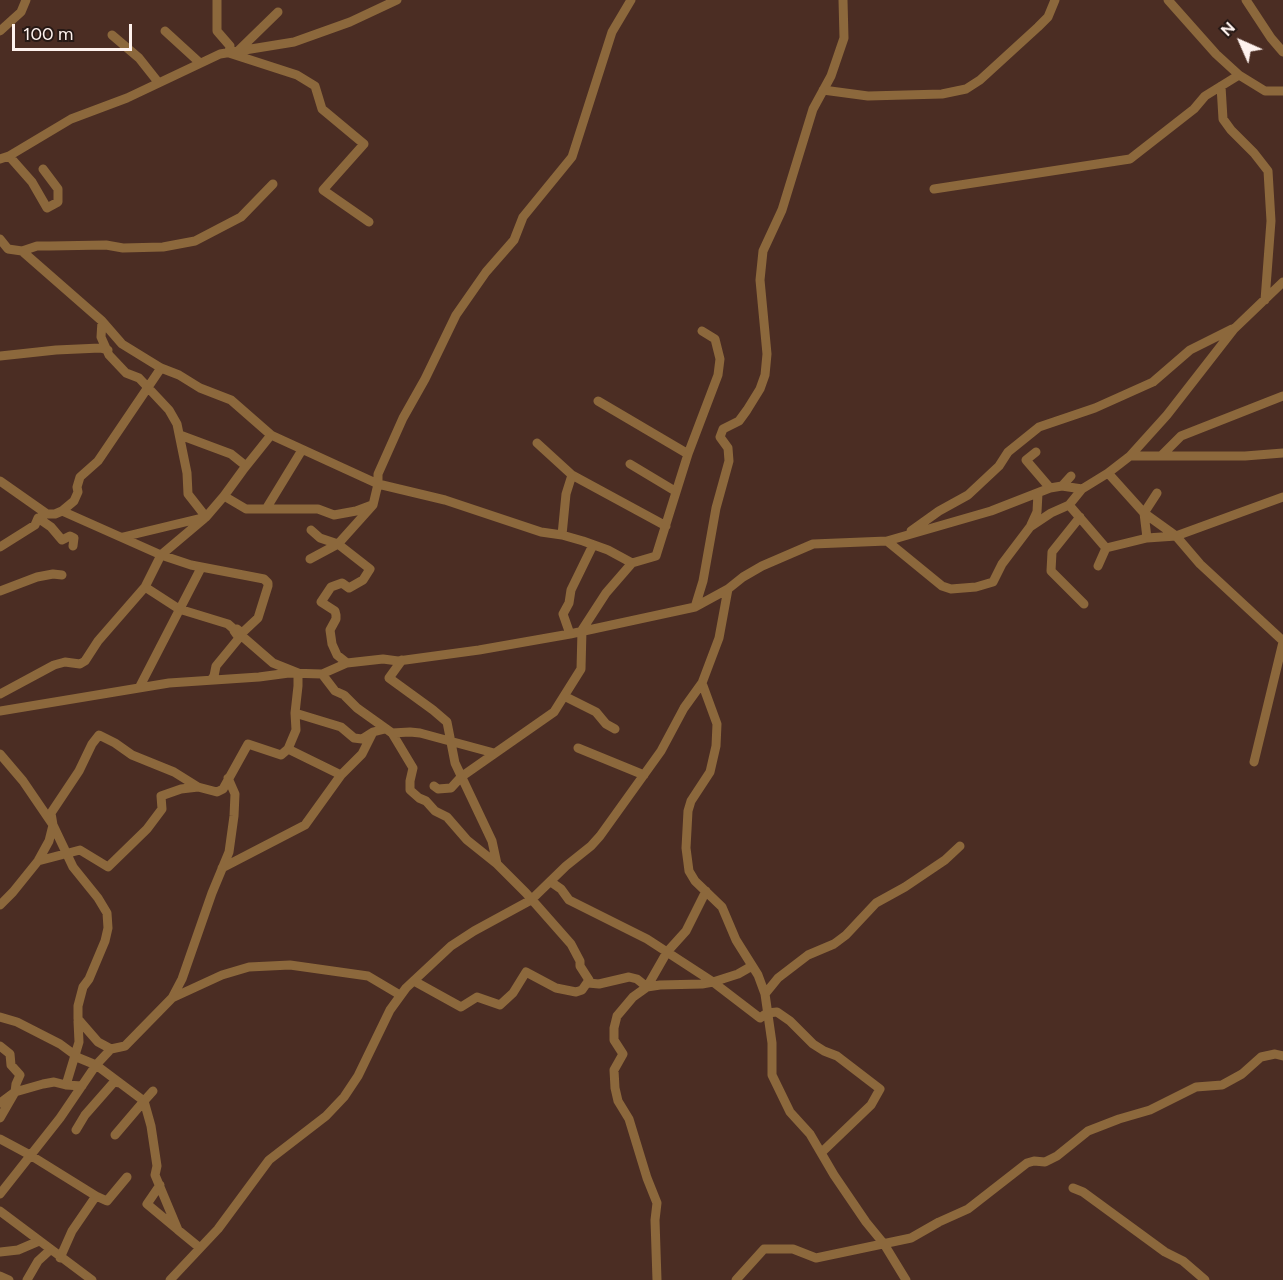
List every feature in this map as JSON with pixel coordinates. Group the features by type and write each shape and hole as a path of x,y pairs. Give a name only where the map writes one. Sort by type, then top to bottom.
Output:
{"street":[{"path":"0,31 21,12 26,0"},
{"path":"217,0 217,31 233,52 297,75 315,86 322,109 364,144 323,190 369,222"},
{"path":"43,169 58,189 58,202 47,208 32,182 4,157 71,119 127,98 200,63 233,52 294,42 350,22 397,0"},
{"path":"310,559 338,543 373,505 378,474 403,418 456,315 486,272 514,240 523,216 572,157 612,32 631,0"},
{"path":"695,607 703,581 716,508 729,461 728,448 720,437 723,429 739,421 747,410 760,389 765,375 767,354 760,280 763,251 782,210 813,109 831,76 844,38 843,0"},
{"path":"824,90 868,96 942,94 966,89 980,80 1038,27 1047,17 1055,0"},
{"path":"1168,0 1216,54 1239,75 1265,91 1283,91"},
{"path":"1246,0 1283,52"},
{"path":"233,52 278,12"},
{"path":"165,31 200,63"},
{"path":"112,35 139,58 158,82"},
{"path":"934,189 1130,159 1194,109 1205,96 1239,75"},
{"path":"1221,86 1223,119 1230,130 1254,153 1268,171 1271,221 1265,300"},
{"path":"0,239 9,249 22,251 44,246 163,247 195,242 241,217 273,184"},
{"path":"22,251 102,321 122,344 161,368 179,375 200,388 231,400 271,435 378,484 464,505 541,532 562,535 608,550 632,563"},
{"path":"1030,527 1051,513 1069,505 1082,489 1130,456 1167,416 1234,329 1283,282"},
{"path":"102,321 101,337 109,355 126,373 139,378 169,410 177,424 188,494 206,517"},
{"path":"904,536 939,511 968,495 999,466 1008,452 1039,427 1095,408 1154,381 1190,350 1234,329"},
{"path":"434,786 438,789 451,788 461,777 554,712 581,669 582,630 606,593 632,563 656,556 675,491 718,375 720,359 715,339 702,331"},
{"path":"0,356 56,350 100,348 108,350"},
{"path":"51,527 59,513 74,501 80,477 98,461 161,368"},
{"path":"1162,455 1181,436 1283,396"},
{"path":"598,401 688,454"},
{"path":"180,435 231,454 246,466"},
{"path":"0,694 54,665 65,662 80,664 85,661 98,641 145,587 161,555 206,517 225,496 271,435"},
{"path":"537,443 572,475 666,526"},
{"path":"266,509 302,450"},
{"path":"1036,452 1026,460 1050,488"},
{"path":"1130,456 1245,456 1283,453"},
{"path":"630,464 675,491"},
{"path":"1108,473 1144,513 1176,536 1200,564 1283,641 1254,762"},
{"path":"562,535 566,494 572,475"},
{"path":"1062,486 1071,476"},
{"path":"1,486 47,514 59,513 123,537 161,555 201,568 252,576 268,583 260,615 242,633 228,624 179,609 145,587"},
{"path":"0,711 169,683 298,673 322,674 347,663 383,659 402,660 479,650 570,634 695,607 728,589 762,566 813,544 887,541 991,512 1050,488 1062,486 1082,489"},
{"path":"887,541 942,586 951,590 993,582 1002,564 1030,527 1037,512 1038,493"},
{"path":"1147,538 1144,513 1157,493"},
{"path":"225,496 246,509 318,509 334,515 373,505"},
{"path":"1106,548 1147,538 1176,536 1283,497"},
{"path":"1069,505 1106,548"},
{"path":"123,537 206,517"},
{"path":"1080,517 1052,552 1051,571 1084,604"},
{"path":"0,547 35,525 38,518 51,527 62,540 70,536 74,538 73,546"},
{"path":"311,530 320,538 338,543 370,569 363,580 350,588 342,583 331,587 321,602 336,615 330,630 332,644 337,655 347,663"},
{"path":"570,634 563,614 571,590 593,545"},
{"path":"1098,566 1106,548"},
{"path":"139,688 201,568"},
{"path":"0,591 37,577 62,575"},
{"path":"170,1280 230,1214 269,1160 326,1116 344,1097 358,1076 390,1010 400,995 451,946 531,900 595,841 661,751 684,708 702,683 720,638 728,589"},
{"path":"228,624 273,663 298,673"},
{"path":"211,680 216,666 239,638 228,624"},
{"path":"402,660 389,678 447,722 455,763 492,842 497,864"},
{"path":"38,861 80,850 108,867 147,829 162,809 161,796 181,789 198,788 217,792 223,789 248,744 281,755 288,749 296,730 298,673"},
{"path":"322,674 334,691 344,695 357,708 388,731 413,768 410,790 426,801 435,811 447,816 467,840 497,864 531,900 571,944 589,980 582,990 576,992 556,988 526,972 513,993 500,1005 477,998 460,1007 414,981"},
{"path":"702,683 717,724 716,746 710,772 691,801 688,811 686,848 689,871 695,881 722,907 736,940 765,994 772,1043 772,1076 790,1112 810,1134 850,1200 884,1244 906,1280"},
{"path":"564,696 596,712 606,724 615,729"},
{"path":"295,713 341,727 354,738 362,739 373,732 410,732 494,753"},
{"path":"222,868 305,825 341,775 362,754 373,732"},
{"path":"0,904 38,861 49,841 52,825 51,813 79,771 99,735 132,755 174,772 198,788"},
{"path":"578,748 644,775"},
{"path":"288,749 341,775"},
{"path":"0,754 23,781 52,825 74,867 107,913 108,928 105,941 89,979 83,987 78,1006 79,1042 66,1085"},
{"path":"0,1194 60,1118 96,1065 111,1049 125,1046 172,999 182,979 229,852 235,794 228,778"},
{"path":"765,994 778,978 808,955 834,944 846,935 876,903 904,887 960,846"},
{"path":"551,882 561,889 569,900 647,939 713,982 760,1018 767,1013 777,1012 790,1021 813,1044 837,1056 880,1089 871,1105 822,1152"},
{"path":"657,1280 655,1220 657,1203 628,1119 618,1101 614,1070 623,1054 614,1040 614,1028 617,1016 628,1001 647,987 667,952 686,931 706,891"},
{"path":"172,999 222,975 249,967 290,965 368,976 400,995"},
{"path":"588,983 600,984 629,977 647,987 702,984 738,974 752,966"},
{"path":"0,1017 36,1032 96,1065 144,1101 151,1126 157,1166 155,1175 178,1230"},
{"path":"78,1019 98,1042 111,1049"},
{"path":"0,1046 10,1054 12,1065 20,1075 15,1092 0,1118"},
{"path":"736,1280 764,1248 793,1249 816,1258 911,1238 968,1209 1027,1163 1045,1162 1057,1156 1088,1131 1150,1110 1196,1087 1222,1085 1242,1074 1261,1057 1275,1054 1283,1056"},
{"path":"0,1103 15,1092 54,1082 82,1086"},
{"path":"76,1130 111,1085 114,1082 120,1083"},
{"path":"115,1135 153,1091"},
{"path":"0,1139 107,1201 127,1177"},
{"path":"160,1185 147,1204 200,1248"},
{"path":"1073,1188 1094,1199 1165,1252 1183,1261 1204,1280"},
{"path":"60,1258 72,1231 96,1196"},
{"path":"0,1211 92,1280"},
{"path":"0,1252 18,1250 39,1241"},
{"path":"27,1280 38,1261 50,1250"},
{"path":"0,1276 9,1280"}]}
